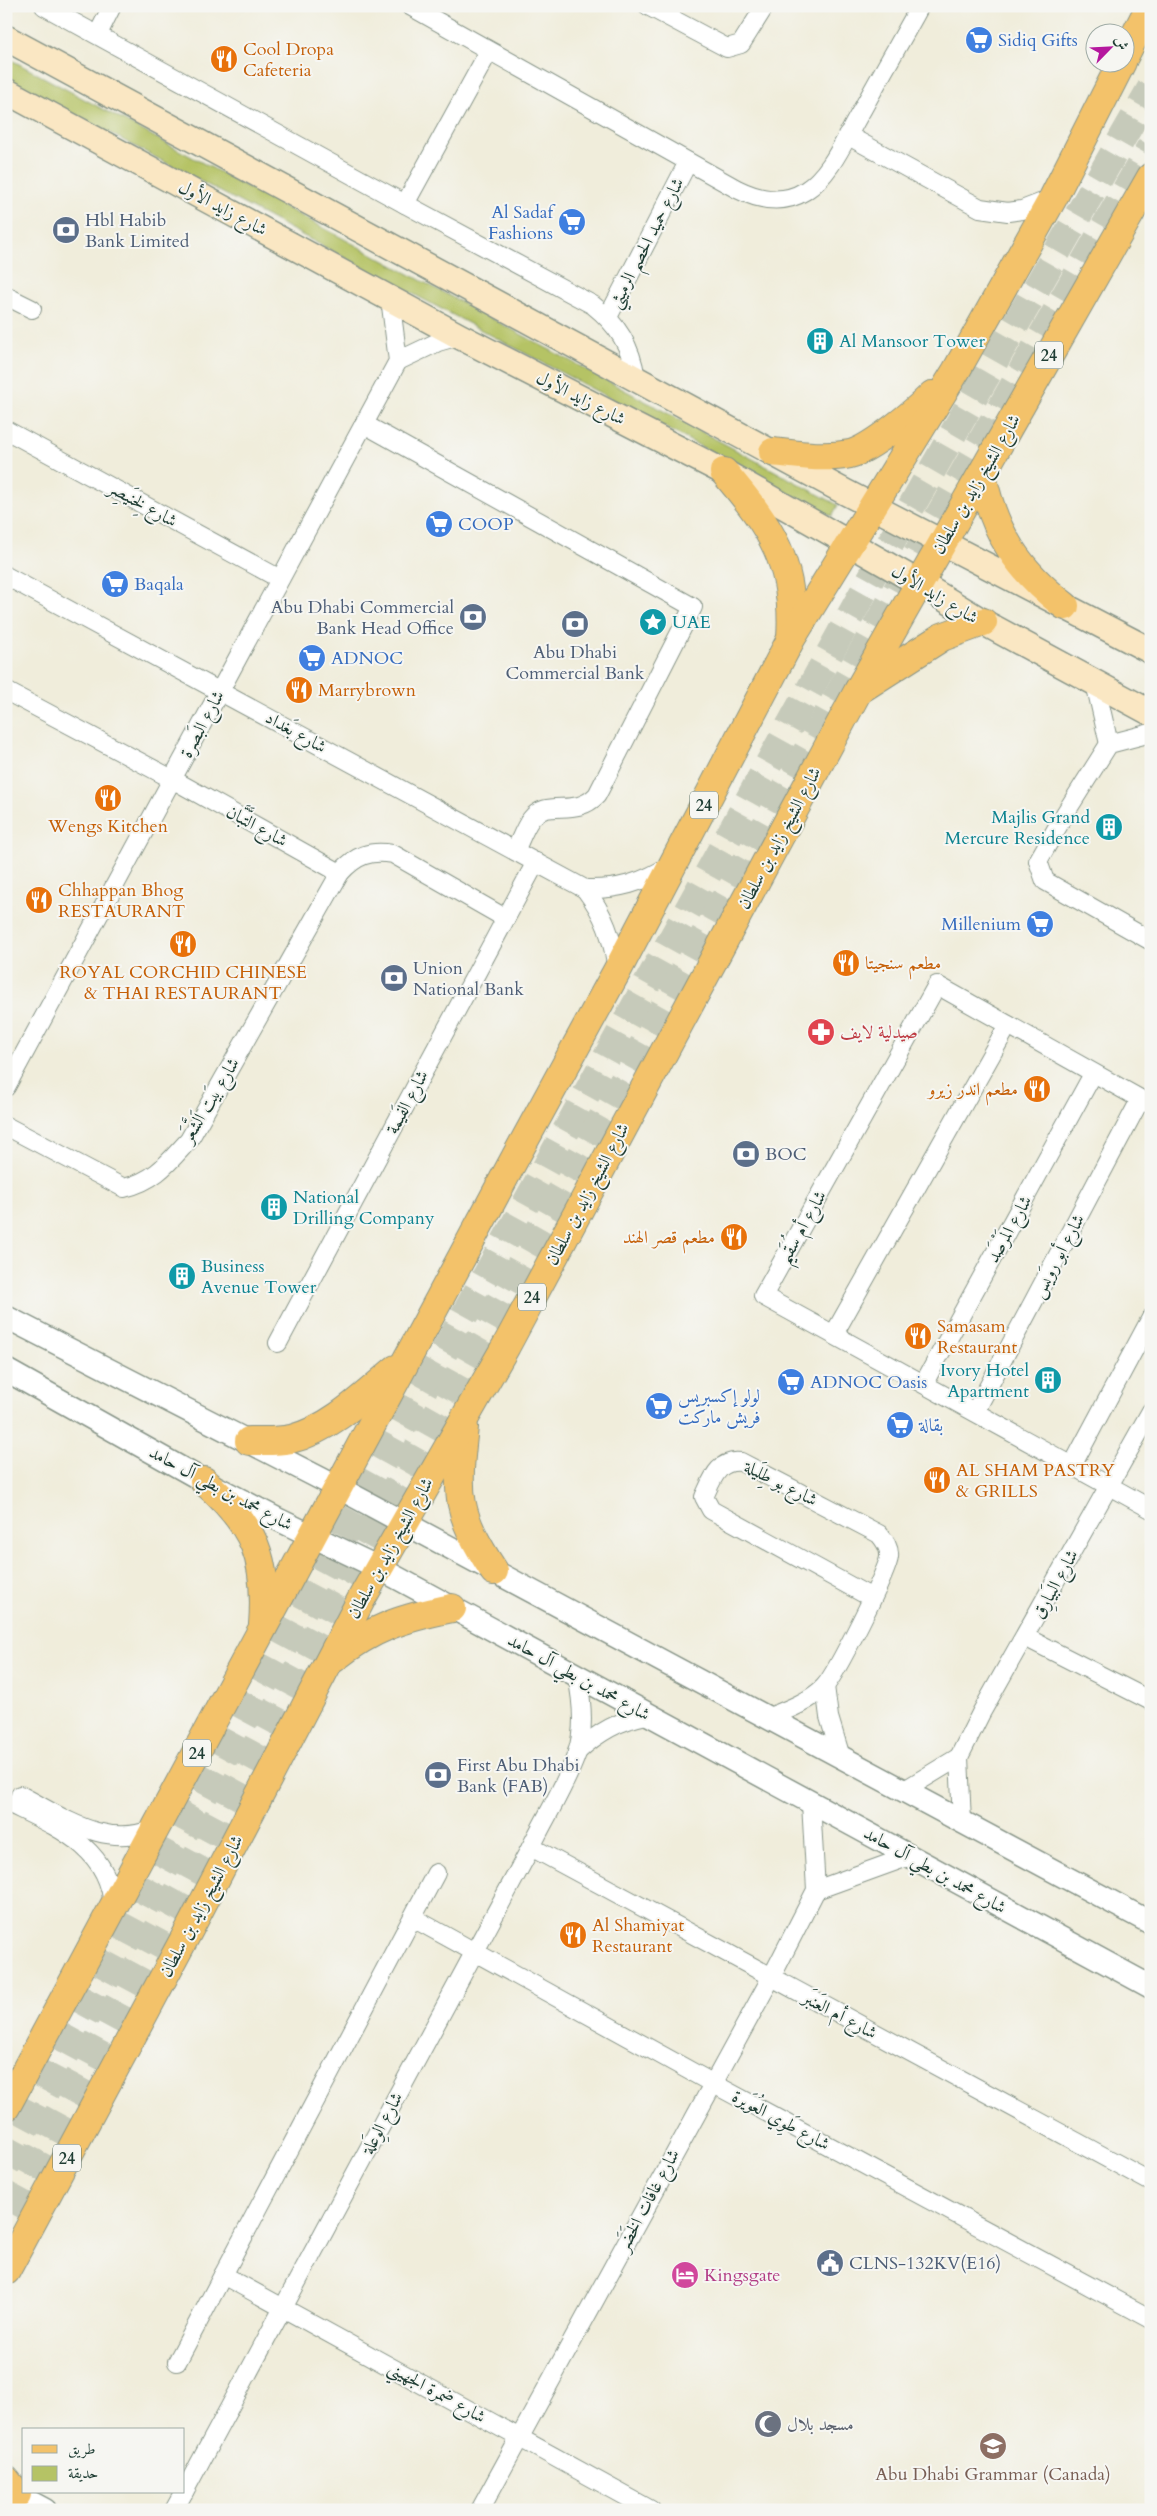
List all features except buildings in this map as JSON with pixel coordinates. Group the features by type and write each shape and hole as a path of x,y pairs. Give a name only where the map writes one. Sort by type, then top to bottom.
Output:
{"main road":[{"path":"1134,37 1150,6"},
{"path":"6,38 773,452 1151,651"},
{"name":"24","path":"6,2107 617,971 791,639 956,371 1052,198 1117,72"},
{"name":"شارع زايد الأول","path":"6,91 459,336 724,472 919,583 983,622 1151,713"},
{"name":"شارع الشيخ زايد بن سلطان","path":"6,2271 190,1928 326,1665 403,1522 465,1418 858,690 1151,177"},
{"path":"773,452 808,456 834,456 853,453 910,415 956,371"},
{"path":"724,472 761,519 775,541 785,565 791,590 791,639"},
{"path":"982,474 993,516 1011,552 1039,584 1065,606"},
{"path":"858,690 942,637 983,622"},
{"path":"249,1441 270,1442 291,1439 320,1426 359,1400 405,1362"},
{"path":"465,1418 458,1482 460,1498 470,1532 494,1571"},
{"path":"204,1481 224,1499 252,1539 260,1556 265,1581 262,1632"},
{"path":"326,1665 366,1635 392,1622 452,1608"}],"street":[{"path":"44,6 593,305 608,317"},
{"path":"98,34 112,6"},
{"name":"شارع حميد الحصم الرميثي","path":"410,6 688,162 753,197 770,200 788,199 804,192 818,181 847,135 920,6"},
{"path":"648,6 727,48 741,44 765,6"},
{"path":"405,204 489,51"},
{"path":"847,135 980,208 994,211 1015,211 1052,198"},
{"name":"شارع حميد الحصم الرميثي","path":"636,378 630,349 623,336 608,317 688,162"},
{"path":"6,296 32,309"},
{"path":"390,298 398,361 438,342 459,336"},
{"name":"شارع البَصرة","path":"6,1087 398,361"},
{"path":"364,424 693,607 597,795 592,801 577,808 552,808 537,813 531,819 515,851"},
{"name":"شارع لِخنَيصِر","path":"6,430 280,579"},
{"name":"شارع بَغداد","path":"6,576 586,889 600,910 610,934 617,971"},
{"path":"1094,683 1110,744"},
{"name":"شارع التَّبَّان","path":"6,691 172,779 340,873"},
{"path":"1151,733 1110,744 1066,812 1038,861 1045,881 1151,941"},
{"path":"340,873 350,861 363,854 378,852 393,854 505,918"},
{"name":"شارع الفَيمة","path":"278,1343 536,862"},
{"path":"586,889 610,888 633,884 673,863"},
{"name":"شارع بَيت اَلشَّعَر","path":"6,1126 124,1188 142,1184 161,1170 190,1140 340,873"},
{"name":"شارع أم سُقَيم","path":"1146,1103 937,985 763,1296 1151,1508"},
{"path":"834,1334 1008,1025"},
{"name":"شارع المَرْصَد","path":"924,1383 1093,1074"},
{"name":"شارع أبو روَيس","path":"975,1412 1146,1103"},
{"path":"6,1317 339,1488 1151,1923"},
{"path":"1073,1464 1151,1318"},
{"name":"شارع محمد بن بطي آل حامد","path":"6,1370 204,1481 313,1537 379,1568 1151,1987"},
{"name":"شارع البَيارِق","path":"903,1791 959,1757 1151,1411"},
{"name":"شارع بو طِلَيلة","path":"767,1718 800,1703 825,1686 872,1598 889,1560 887,1545 879,1534 741,1462 728,1462 717,1470 704,1497 711,1510 872,1598"},
{"path":"1025,1637 1151,1701"},
{"name":"شارع الوِعَلة","path":"185,2490 531,1847 577,1752 582,1714 577,1676"},
{"path":"825,1686 829,1717 841,1757"},
{"name":"شارع الوِعَلة","path":"577,1752 594,1737 614,1725 647,1715"},
{"path":"959,1757 962,1822"},
{"path":"13,1799 104,1835 127,1837 156,1828"},
{"path":"13,1799 88,1849 104,1870 112,1894 113,1907"},
{"path":"811,1803 816,1890 910,1856"},
{"name":"شارع أم العَنبَر","path":"531,1847 1151,2182"},
{"path":"177,2362 436,1873"},
{"name":"شارع غافات الخَضَر","path":"480,2510 771,1978 816,1890"},
{"name":"شارع طَوِي العُوَيرة","path":"413,1918 712,2083 1151,2319"},
{"name":"شارع ضمرة الجهيني","path":"223,2275 651,2510"},
{"path":"10,2488 45,2510"},
{"name":"شارع الوِعَلة","path":"174,2510 183,2494"}],"green space":[{"path":"6,57 838,505 832,516 6,78"}],"tunnel":[{"path":"6,2166 353,1517 891,542 1151,88"},
{"path":"6,2211 373,1528 917,554 1151,146"}],"place":[{"name":"Sidiq Gifts","path":"979,40"},
{"name":"Cool Dropa Cafeteria","path":"224,59"},
{"name":"Al Sadaf Fashions","path":"572,222"},
{"name":"Hbl Habib Bank Limited","path":"66,230"},
{"name":"Al Mansoor Tower","path":"820,341"},
{"name":"COOP","path":"439,524"},
{"name":"Baqala","path":"115,584"},
{"name":"Abu Dhabi Commercial Bank Head Office","path":"473,617"},
{"name":"UAE","path":"653,622"},
{"name":"Abu Dhabi Commercial Bank","path":"575,624"},
{"name":"ADNOC","path":"312,658"},
{"name":"Marrybrown","path":"299,690"},
{"name":"Wengs Kitchen","path":"108,798"},
{"name":"Majlis Grand Mercure Residence","path":"1109,827"},
{"name":"Chhappan Bhog RESTAURANT","path":"39,900"},
{"name":"Millenium","path":"1040,924"},
{"name":"ROYAL CORCHID CHINESE & THAI RESTAURANT","path":"183,944"},
{"name":"مطعم سنجيتا","path":"846,963"},
{"name":"Union National Bank","path":"394,978"},
{"name":"صيدلية لايف","path":"821,1032"},
{"name":"مطعم اندر زيرو","path":"1037,1089"},
{"name":"BOC","path":"746,1154"},
{"name":"National Drilling Company","path":"274,1207"},
{"name":"مطعم قصر الهند","path":"734,1237"},
{"name":"Business Avenue Tower","path":"182,1276"},
{"name":"Samasam Restaurant","path":"918,1336"},
{"name":"Ivory Hotel Apartment","path":"1048,1380"},
{"name":"ADNOC Oasis","path":"791,1382"},
{"name":"لولو إكسبريس فريش ماركت","path":"659,1406"},
{"name":"بقالة","path":"900,1425"},
{"name":"AL SHAM PASTRY & GRILLS","path":"937,1480"},
{"name":"First Abu Dhabi Bank (FAB)","path":"438,1775"},
{"name":"Al Shamiyat Restaurant","path":"573,1935"},
{"name":"CLNS-132KV(E16)","path":"830,2263"},
{"name":"Kingsgate","path":"685,2275"},
{"name":"مسجد بلال","path":"768,2424"},
{"name":"Abu Dhabi Grammar (Canada)","path":"993,2446"}]}
